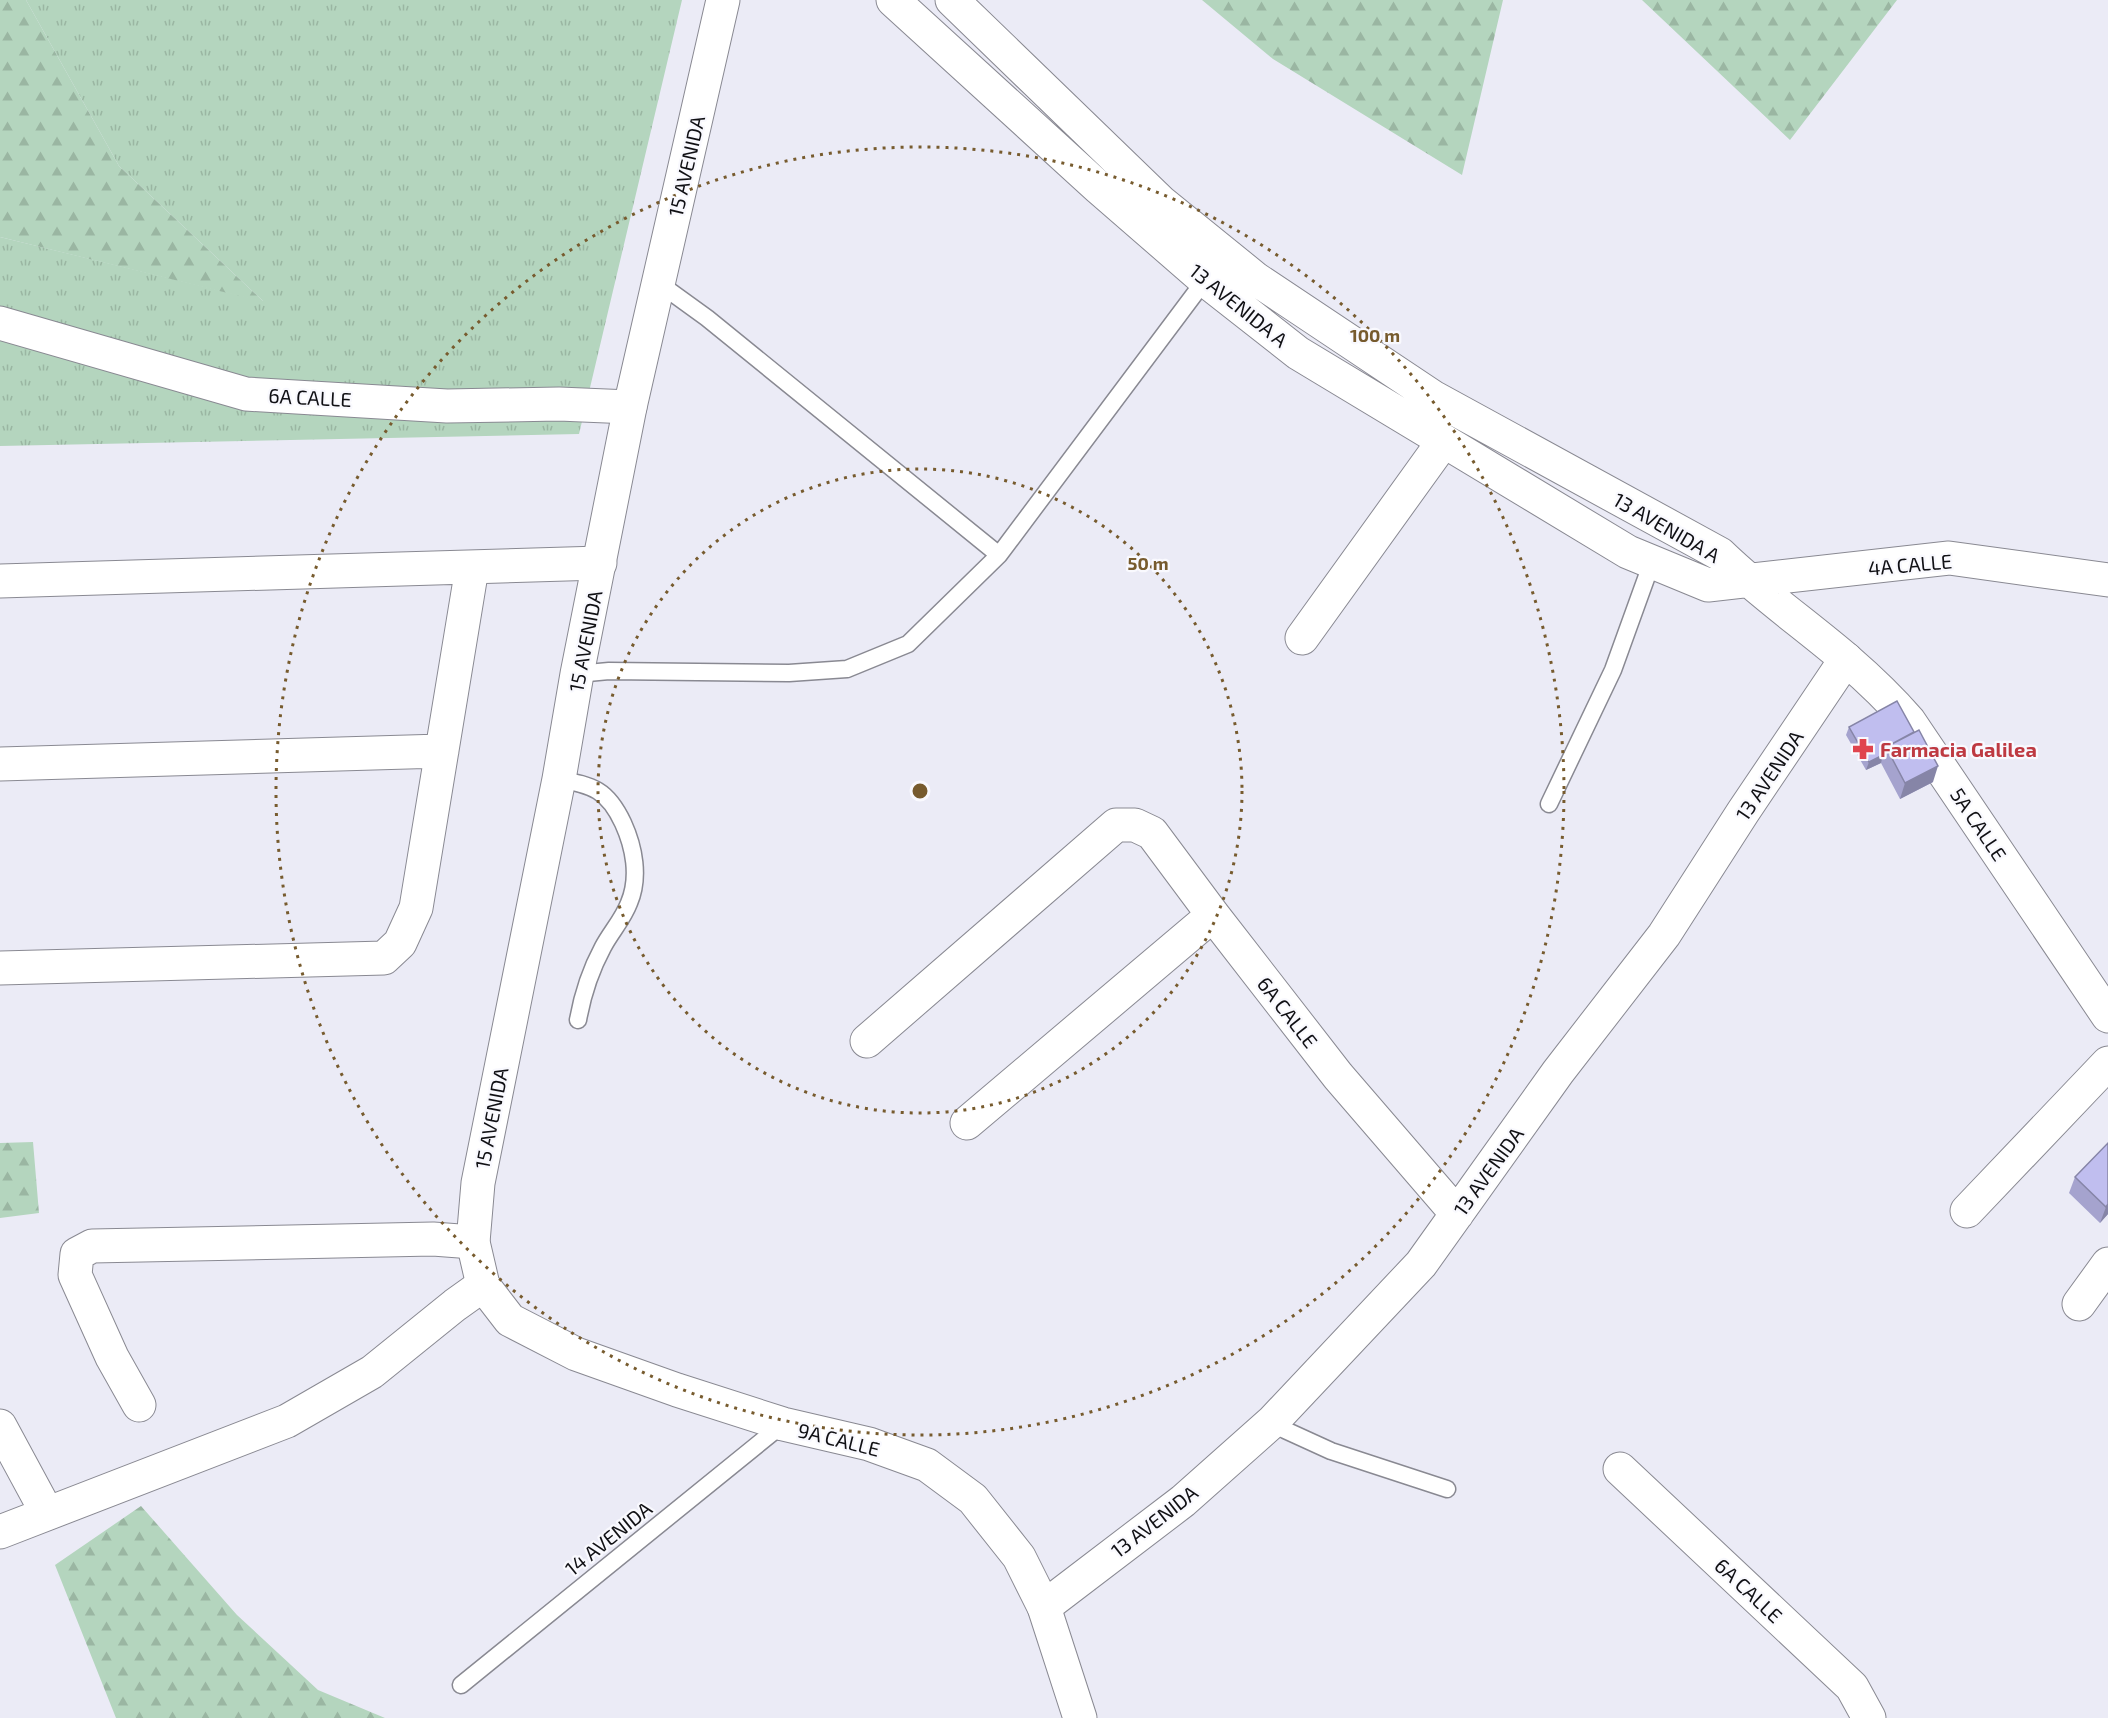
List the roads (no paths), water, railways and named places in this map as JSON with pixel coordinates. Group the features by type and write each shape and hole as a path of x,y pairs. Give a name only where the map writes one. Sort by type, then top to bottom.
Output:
{"street":[{"name":"15 AVENIDA","path":"483,1285 473,1242 478,1184 630,407 660,284 723,0"},
{"name":"13 AVENIDA A","path":"893,0 1205,280 1298,353 1628,552 1708,585 1747,580"},
{"name":"13 AVENIDA A","path":"952,0 1161,202 1256,279 1433,398 1720,554 1747,580"},
{"name":"6A CALLE","path":"0,322 246,394 447,406 559,404 630,407"},
{"path":"1302,638 1443,442"},
{"name":"4A CALLE","path":"1747,580 1949,558 2108,580"},
{"path":"0,581 600,563"},
{"path":"0,968 384,958 400,943 416,908 472,568"},
{"name":"5A CALLE","path":"1747,580 1846,659 1880,689 1909,721 2108,1017"},
{"name":"13 AVENIDA","path":"1044,1606 1183,1501 1273,1421 1421,1264 1558,1072 1664,935 1846,659"},
{"path":"0,764 442,751"},
{"name":"6A CALLE","path":"867,1041 1116,825 1135,825 1152,833 1338,1076 1457,1214"},
{"path":"967,1123 1213,915"},
{"path":"1967,1211 2108,1063"},
{"path":"139,1405 112,1358 75,1275 77,1254 92,1246 434,1239 473,1242"},
{"path":"2079,1304 2108,1264"},
{"path":"0,1533 287,1421 372,1372 483,1285"},
{"name":"9A CALLE","path":"483,1285 510,1320 576,1354 676,1390 783,1424 869,1444 927,1465 973,1499 1019,1557 1044,1606 1080,1718"},
{"path":"0,1426 47,1513"},
{"name":"6A CALLE","path":"1620,1468 1852,1687 1869,1718"}],"lane":[{"path":"577,674 609,671 789,673 847,669 909,644 999,555 1205,280"},
{"path":"660,284 707,318 999,555"},
{"path":"1549,804 1583,737 1613,670 1652,562"},
{"path":"559,779 583,784 605,794 616,809 631,842 634,856 634,883 630,901 603,946 583,990 578,1020"},
{"path":"1273,1421 1285,1430 1331,1450 1447,1489"},
{"name":"14 AVENIDA","path":"461,1685 783,1424"}],"place":[{"name":"Farmacia Galilea","path":"1863,749"}]}
